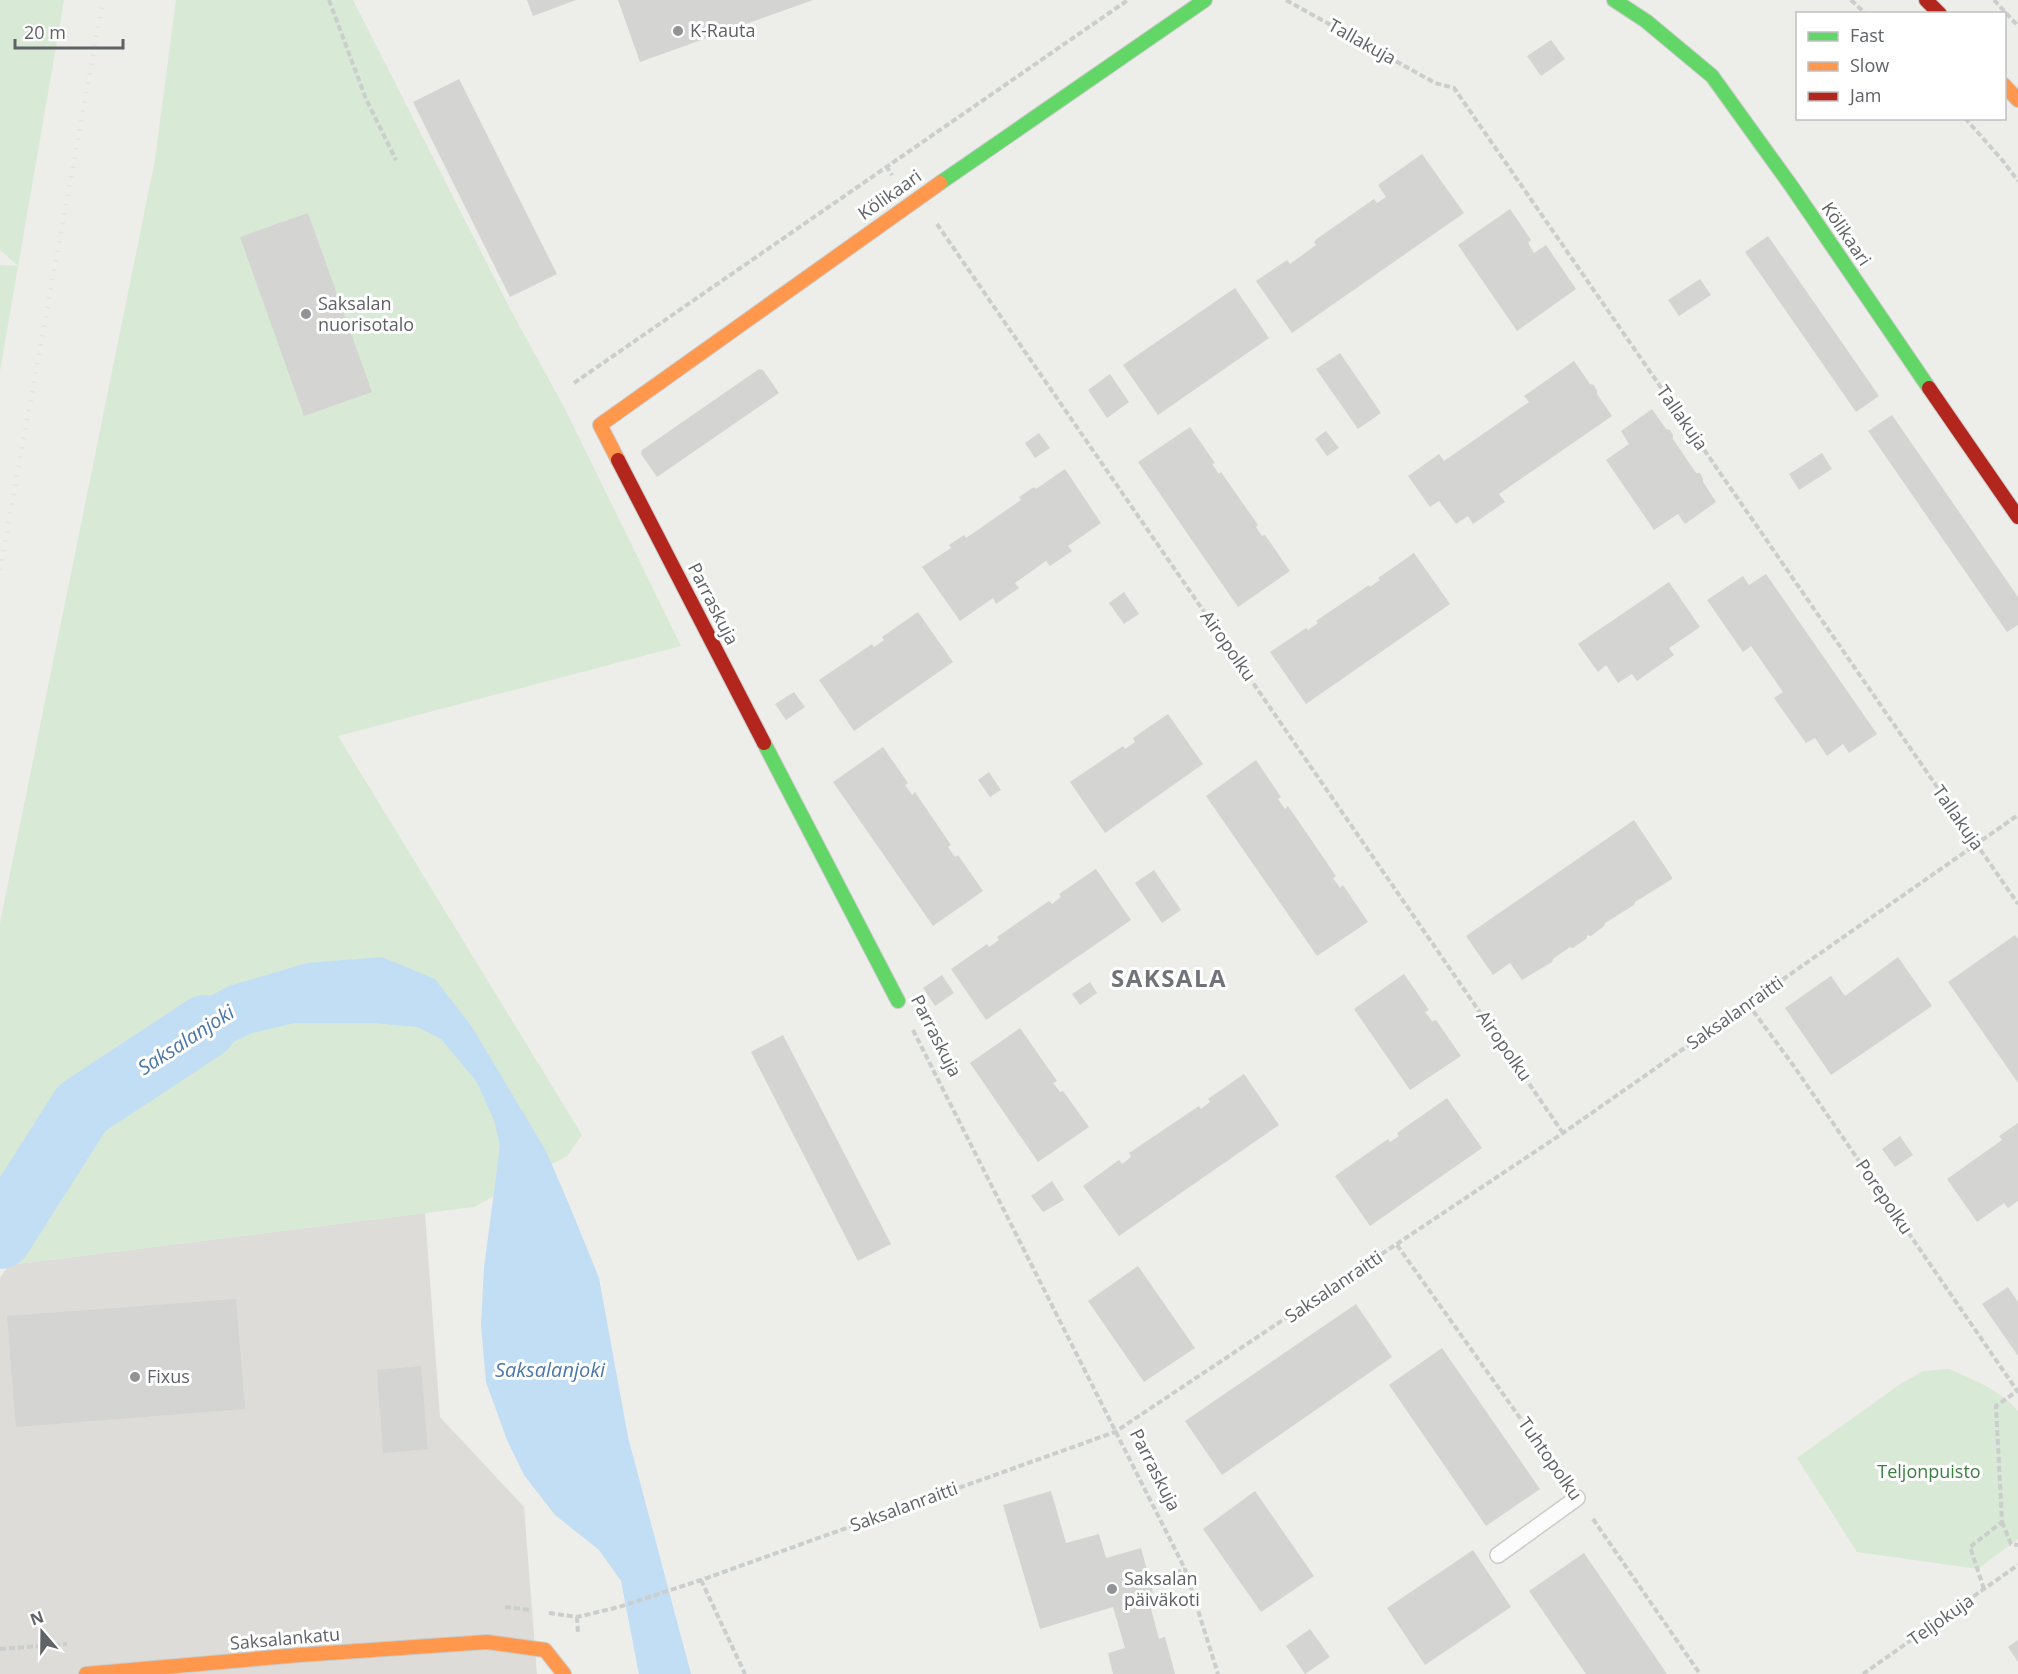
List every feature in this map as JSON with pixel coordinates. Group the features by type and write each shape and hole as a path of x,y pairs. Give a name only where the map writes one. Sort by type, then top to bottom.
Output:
{"street":[{"name":"Kölikaari","path":"600,425 910,203 1205,0"},
{"name":"Kölikaari","path":"1614,0 1646,21 1712,76 1792,187 2018,516"},
{"path":"1926,0 1938,12"},
{"path":"2006,88 2018,100"},
{"name":"Parraskuja","path":"600,425 898,1000"},
{"name":"Saksalankatu","path":"86,1674 300,1655 487,1642 545,1650 564,1674"}],"lane":[{"path":"1498,1555 1577,1498"}],"path":[{"path":"329,0 366,99 396,160"},
{"path":"574,383 1128,0"},
{"name":"Tallakuja","path":"1286,0 1435,83 1454,88 2018,904"},
{"path":"1851,0 1864,12"},
{"path":"1994,0 2005,12"},
{"path":"2006,13 2018,26"},
{"path":"1967,120 2018,181"},
{"name":"Airopolku","path":"886,166 910,203 936,223 1563,1133"},
{"name":"Saksalanraitti","path":"577,1617 619,1607 701,1580 1115,1432 1563,1133 2018,815"},
{"name":"Parraskuja","path":"898,1000 1185,1569 1218,1674"},
{"name":"Porepolku","path":"1748,1004 1793,1065 2018,1391"},
{"name":"Tuhtopolku","path":"1397,1245 1700,1674"},
{"path":"2018,1391 1996,1406 2002,1522 2011,1544 2018,1545"},
{"path":"1984,1589 1970,1546 2002,1522"},
{"name":"Teljokuja","path":"1863,1674 2018,1565"},
{"path":"1150,1582 1185,1569"},
{"path":"701,1580 745,1674"}],"shaded area":[{"path":"425,1213 440,1417 524,1507 537,1674 0,1674 0,1278 9,1265"}],"green space":[{"path":"0,0 64,0 0,371 0,265 18,266 0,250"},
{"path":"176,0 353,0 508,305 565,409 681,646 338,736 582,1135 567,1156 474,1207 9,1265 0,1264 0,923 155,160"},
{"name":"Teljonpuisto","path":"1949,1369 1995,1391 2018,1411 2018,1539 1978,1569 1857,1552 1797,1458 1899,1385 1923,1371"}],"water":[{"name":"Saksalanjoki","path":"382,957 435,979 472,1027 546,1151 568,1202 599,1278 628,1437 691,1674 639,1674 621,1581 599,1550 555,1515 524,1475 507,1440 486,1382 481,1325 484,1268 500,1146 494,1120 476,1081 441,1039 417,1027 373,1023 295,1023 252,1033 194,1061 145,1095 120,1057 186,1009 229,986 307,963"}],"building":[{"path":"527,0 576,0 533,16"},
{"name":"K-Rauta","path":"618,0 813,0 640,62"},
{"path":"1551,40 1565,59 1541,76 1527,56"},
{"path":"459,79 557,274 510,297 413,102"},
{"path":"1422,154 1464,213 1292,333 1256,281 1287,260 1290,264 1316,245 1314,242 1318,238 1374,199 1377,203 1386,197 1378,185"},
{"path":"1510,209 1531,240 1528,243 1534,253 1546,245 1576,289 1517,331 1458,245"},
{"name":"Saksalan nuorisotalo","path":"308,213 372,392 304,416 240,237"},
{"path":"1768,236 1879,396 1856,412 1745,252"},
{"path":"1700,279 1711,295 1679,316 1668,300"},
{"path":"1235,288 1269,338 1158,415 1123,365"},
{"path":"1340,353 1381,413 1358,429 1316,369"},
{"path":"1574,361 1590,384 1594,385 1597,394 1612,416 1499,494 1505,502 1473,524 1468,516 1456,524 1439,501 1430,507 1408,476 1439,454 1444,461 1529,402 1524,396"},
{"path":"759,369 763,370 779,393 657,477 641,454 642,450"},
{"path":"1110,374 1129,402 1107,418 1088,390"},
{"path":"1652,409 1666,429 1670,430 1673,439 1696,473 1700,473 1716,502 1685,524 1678,514 1654,530 1606,460 1629,444 1621,431"},
{"path":"1892,415 2018,597 2018,625 2007,632 1868,431"},
{"path":"1190,427 1215,463 1212,464 1219,474 1221,472 1258,525 1256,527 1262,536 1265,535 1290,571 1238,607 1138,462"},
{"path":"1326,431 1339,448 1327,456 1315,439"},
{"path":"1039,433 1050,448 1035,458 1025,443"},
{"path":"1822,453 1832,469 1799,490 1789,474"},
{"path":"1065,469 1101,523 1068,546 1072,551 1050,566 1046,561 1015,583 1019,588 996,604 993,598 960,621 922,567 951,548 949,545 964,535 966,538 1021,500 1019,497 1034,487 1036,489"},
{"path":"1414,553 1450,604 1306,704 1270,652 1306,628 1308,630 1318,623 1316,621 1369,585 1370,587 1380,580 1378,578"},
{"path":"1766,574 1877,734 1849,753 1843,744 1827,756 1815,738 1806,743 1774,698 1783,692 1751,646 1743,652 1707,600 1743,576 1749,585"},
{"path":"1669,582 1700,627 1669,648 1674,655 1637,681 1632,674 1618,683 1606,665 1598,672 1578,644"},
{"path":"1124,592 1139,614 1124,624 1109,603"},
{"path":"918,612 953,662 854,731 819,680 872,644 874,647 884,640 882,637"},
{"path":"794,692 805,707 786,720 775,704"},
{"path":"1168,714 1203,764 1105,833 1070,782 1123,746 1125,749 1135,742 1133,738"},
{"path":"883,747 908,783 905,785 912,795 915,792 951,845 948,847 955,857 958,855 983,891 933,926 833,782"},
{"path":"1256,760 1281,797 1278,799 1285,809 1288,806 1336,876 1333,878 1340,888 1343,885 1368,922 1317,956 1206,796"},
{"path":"989,772 1001,790 990,797 978,780"},
{"path":"1634,820 1672,879 1605,923 1591,936 1587,935 1587,938 1573,948 1570,947 1552,962 1522,980 1510,963 1493,975 1466,936"},
{"path":"1096,869 1131,920 986,1020 951,969 987,944 989,947 999,940 997,937 1049,901 1052,904 1061,897 1059,894"},
{"path":"1154,870 1181,910 1162,923 1135,883"},
{"path":"2015,935 2018,939 2018,1083 1948,982"},
{"path":"1898,957 1932,1006 1831,1075 1785,1008 1831,976 1845,996"},
{"path":"1404,974 1429,1010 1425,1012 1432,1021 1436,1020 1461,1056 1410,1090 1354,1009"},
{"path":"942,975 954,993 935,1006 923,988"},
{"path":"1090,982 1097,993 1080,1005 1072,994"},
{"path":"1020,1028 1057,1081 1053,1083 1060,1092 1063,1091 1089,1127 1038,1162 970,1063"},
{"path":"783,1035 891,1244 858,1261 751,1052"},
{"path":"1244,1074 1279,1125 1119,1236 1083,1186 1119,1160 1122,1164 1131,1157 1129,1153 1199,1106 1201,1109 1210,1102 1208,1099"},
{"path":"1447,1098 1482,1148 1370,1226 1335,1176 1388,1139 1390,1142 1399,1136 1397,1133"},
{"path":"2018,1123 2018,1201 2008,1208 2004,1203 1977,1222 1947,1179 2002,1140 1999,1136"},
{"path":"1900,1136 1913,1155 1895,1167 1882,1149"},
{"path":"1052,1181 1064,1200 1043,1212 1031,1196"},
{"path":"1138,1266 1195,1348 1144,1382 1088,1301"},
{"path":"2008,1287 2018,1302 2018,1356 1982,1304"},
{"path":"236,1299 245,1409 16,1427 7,1316"},
{"path":"1356,1304 1392,1357 1222,1475 1185,1421"},
{"path":"1442,1348 1540,1489 1486,1526 1389,1385"},
{"path":"421,1366 428,1449 383,1453 377,1370"},
{"path":"1051,1491 1066,1543 1099,1534 1106,1558 1141,1548 1154,1596 1148,1597 1159,1639 1165,1637 1175,1674 1113,1674 1108,1653 1125,1648 1113,1607 1040,1629 1003,1505"},
{"path":"1255,1491 1314,1576 1261,1612 1203,1529"},
{"path":"1473,1550 1511,1607 1425,1665 1387,1608"},
{"path":"1584,1553 1667,1674 1586,1674 1529,1591"},
{"path":"1310,1629 1330,1657 1305,1674 1286,1646"},
{"path":"2018,1640 2018,1662 2008,1647"}],"waterway":[{"name":"Saksalanjoki","path":"0,1237 82,1108 205,1027"}],"railway":[{"path":"0,570 103,0"}],"traffic: fast":[{"path":"940,183 1205,0"},
{"path":"1614,0 1646,21 1712,76 1792,187 1929,388"},
{"path":"764,743 898,1001"}],"traffic: slow":[{"path":"2006,87 2018,100"},
{"path":"618,460 600,425 940,183"},
{"path":"86,1674 300,1655 487,1642 545,1650 564,1674"}],"traffic: jam":[{"path":"1926,0 1938,12"},
{"path":"1929,388 2018,517"},
{"path":"618,460 764,743"}],"place":[{"name":"K-Rauta","path":"678,31"},
{"name":"Saksalan nuorisotalo","path":"306,314"},
{"name":"Fixus","path":"135,1377"},
{"name":"Saksalan päiväkoti","path":"1112,1589"}],"district":[{"name":"SAKSALA","path":"1169,979"}]}
